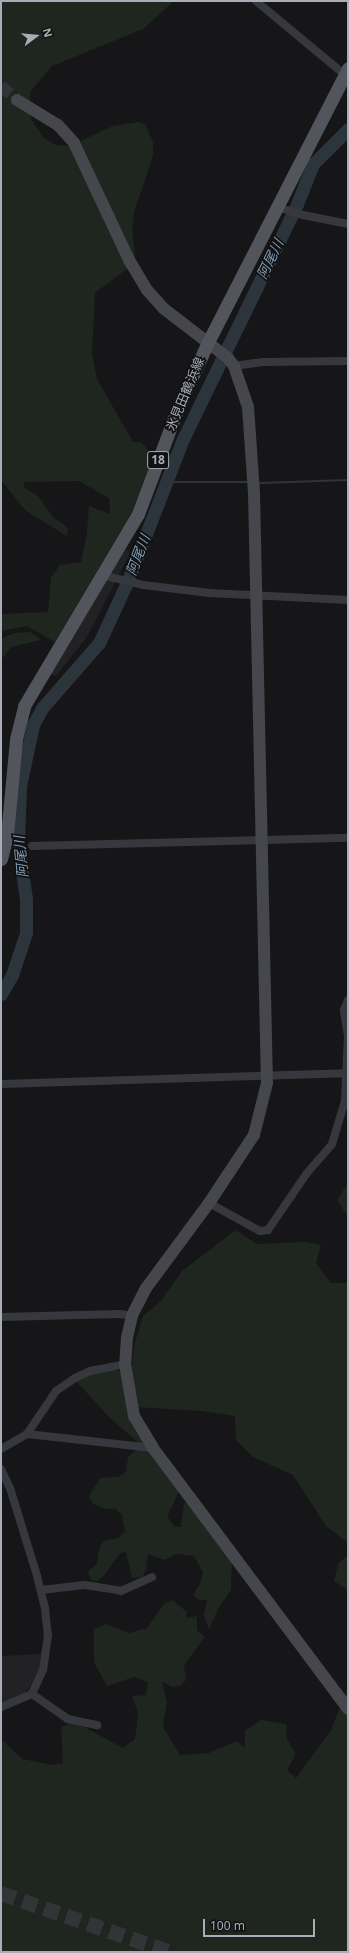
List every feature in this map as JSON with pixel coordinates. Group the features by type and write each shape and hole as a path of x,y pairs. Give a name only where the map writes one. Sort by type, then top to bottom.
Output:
{"main road":[{"name":"氷見田鶴浜線","path":"1,858 7,835 16,738 24,706 107,577 146,500 176,410 212,345 347,72"}],"street":[{"path":"256,1 347,72"},
{"path":"17,100 58,125 74,143 129,260 147,290 163,308 212,345 231,362 248,407 251,432 257,596 268,1075 265,1098 254,1135 209,1203 146,1288 132,1316 127,1338 125,1364 134,1416 153,1448 348,1709"},
{"path":"281,208 303,215 348,224"},
{"path":"231,362 348,361"},
{"path":"107,577 136,583 257,596 348,600"},
{"path":"32,846 348,838"},
{"path":"209,1203 260,1231 268,1230 307,1173 332,1144 344,1106 348,1036 344,1010 348,1000"},
{"path":"1,1084 347,1072"},
{"path":"1,1317 120,1314 132,1316"},
{"path":"1,1449 27,1434 56,1391 90,1371 125,1364"},
{"path":"27,1434 153,1448"},
{"path":"1,1469 10,1488 41,1590 48,1635 43,1670 32,1694 1,1707"},
{"path":"41,1590 85,1585 122,1591 152,1577"},
{"path":"32,1694 68,1719 97,1725"}],"shaded area":[{"path":"1,1 174,1 143,29 52,66 30,92 31,119 44,138 56,145 70,146 113,126 138,122 145,124 153,142 153,156 135,209 132,229 136,262 95,293 92,353 97,379 133,442 141,442 156,459 140,499 55,642 27,626 1,631 1,614 48,612 51,577 60,565 81,562 87,533 89,506 110,514 109,498 79,481 23,482 25,488 39,497 53,517 68,528 67,536 25,510 1,480"},
{"path":"124,547 130,553 87,637 56,676 48,673"},
{"path":"31,632 41,640 11,647 1,660 1,639 14,633"},
{"path":"348,1183 348,1217 337,1200"},
{"path":"236,1230 257,1244 306,1242 321,1245 316,1263 331,1283 348,1283 348,1543 326,1526 293,1475 253,1457 236,1440 235,1416 202,1411 135,1407 130,1382 134,1346 143,1316 161,1301 182,1271"},
{"path":"115,1370 121,1371 144,1443 139,1443 109,1417 77,1382 94,1372"},
{"path":"136,1450 148,1450 179,1491 167,1517 175,1527 181,1527 184,1503 190,1502 232,1556 231,1590 218,1609 209,1629 204,1615 207,1600 199,1600 193,1595 200,1584 203,1572 194,1556 177,1554 165,1560 148,1554 146,1570 142,1577 132,1578 126,1552 120,1553 103,1577 97,1581 91,1580 88,1571 97,1564 99,1550 103,1541 119,1538 125,1531 122,1515 116,1509 105,1509 93,1504 89,1496 100,1478 118,1477 126,1472 128,1457"},
{"path":"348,1555 348,1590 334,1581 338,1564"},
{"path":"172,1600 187,1612 186,1618 197,1616 197,1630 205,1637 184,1665 186,1680 181,1685 173,1687 162,1682 167,1702 163,1727 180,1755 209,1753 237,1741 245,1748 245,1731 261,1720 286,1724 287,1739 296,1754 287,1770 296,1778 331,1730 348,1687 348,1952 1,1952 1,1739 22,1759 53,1765 63,1763 61,1727 73,1723 84,1727 123,1748 135,1739 138,1713 132,1696 146,1695 148,1682 134,1677 107,1686 94,1662 94,1629 106,1624 129,1633 147,1628 164,1604"},
{"path":"42,1654 38,1676 25,1693 1,1704 1,1656"}],"waterway":[{"name":"阿尾川","path":"1,994 12,975 26,933 26,899 18,843 20,786 33,725 42,708 99,643 129,578 183,439 297,204 313,164 348,129"},
{"path":"260,483 348,480"},
{"path":"165,482 247,482"}],"tunnel":[{"path":"1,86 17,100"},
{"path":"1,1893 170,1952"}]}
